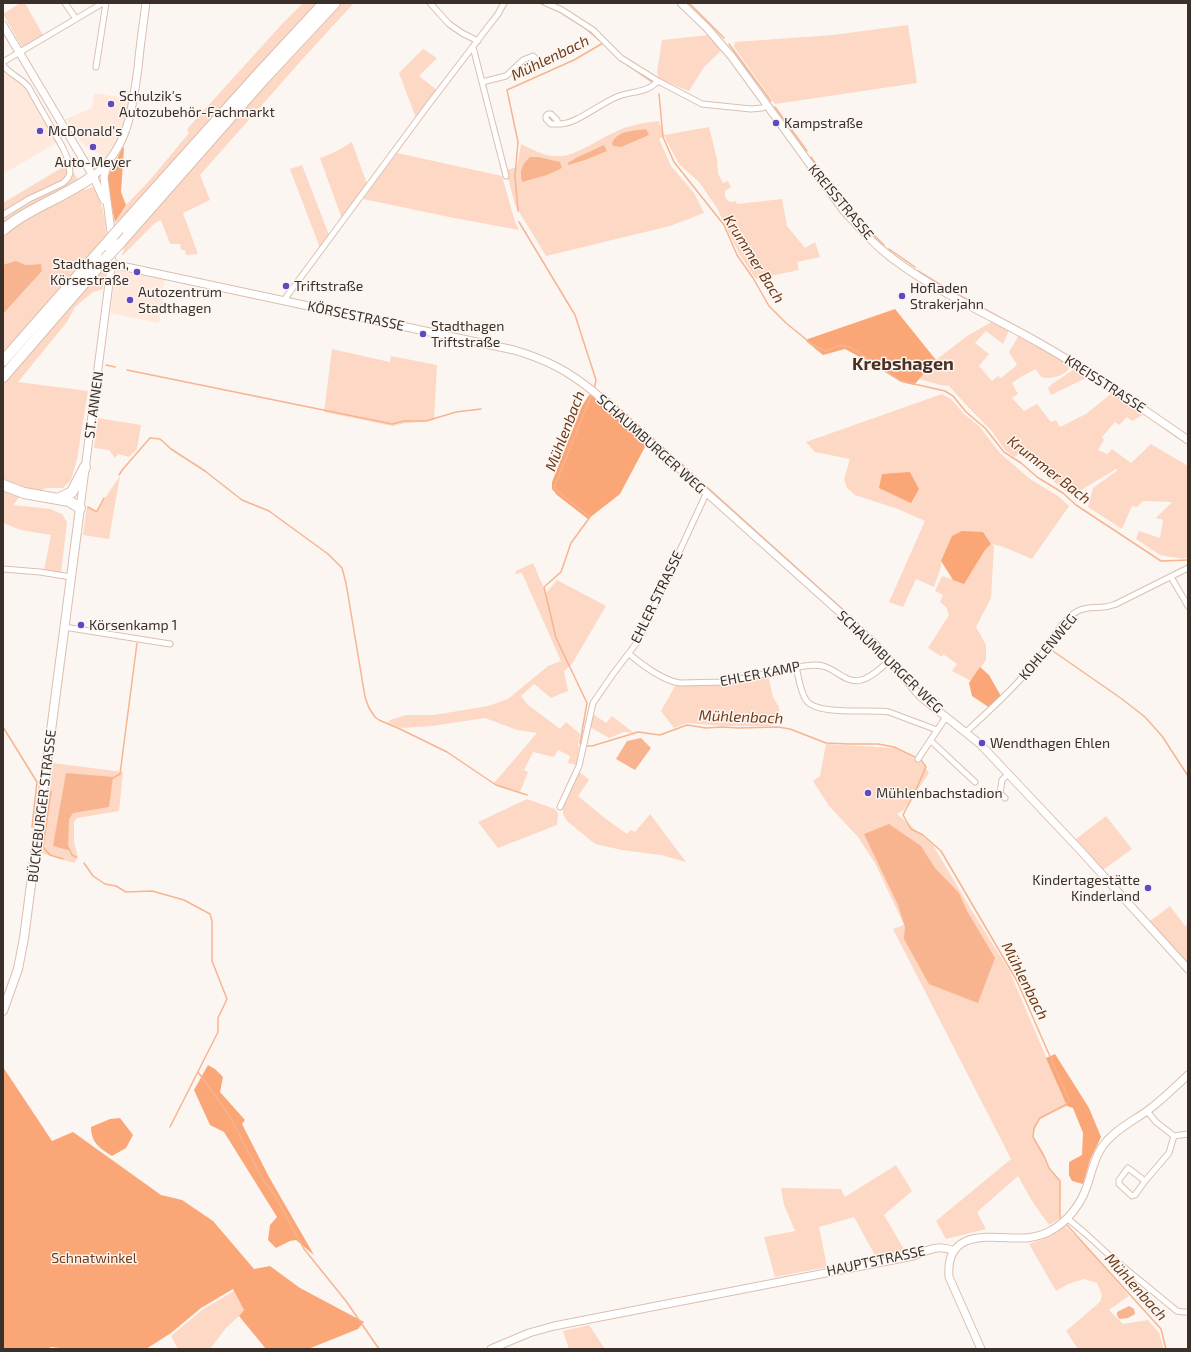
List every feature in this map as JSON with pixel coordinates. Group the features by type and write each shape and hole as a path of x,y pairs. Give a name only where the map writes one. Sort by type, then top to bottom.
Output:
{"highway":[{"path":"3,361 119,229 324,3"},
{"path":"3,377 108,262 119,244 265,78 335,3"},
{"path":"3,230 27,213 70,192 93,176"},
{"path":"3,354 30,330"},
{"path":"58,498 72,492 85,467"},
{"path":"3,485 24,493 69,501 80,508"}],"main road":[{"name":"ST. ANNEN","path":"68,599 80,508"},
{"name":"BÜCKEBURGER STRASSE","path":"3,1011 18,969 24,938 68,599"}],"street":[{"path":"65,3 76,19"},
{"path":"3,215 29,199 63,183 68,178 70,173 68,160 63,148 29,88 24,82 6,70 3,63 104,3"},
{"path":"96,67 104,3"},
{"name":"ST. ANNEN","path":"80,508 112,230 104,178 109,161 124,137 131,114 146,3"},
{"path":"430,3 449,24 478,41"},
{"path":"284,300 429,104 498,14 504,3"},
{"path":"546,3 579,20 604,40 621,58 658,81 702,104 751,109 767,106"},
{"name":"KREISSTRASSE","path":"681,3 721,44 844,211 862,232 885,252 924,279 1070,361 1188,440"},
{"path":"3,25 93,176"},
{"path":"473,47 506,176"},
{"path":"482,82 506,76 523,60 533,56 539,63"},
{"path":"558,124 564,125 571,122 618,96 644,91 654,86 658,81"},
{"name":"ST. ANNEN","path":"108,211 93,176 109,161"},
{"name":"KÖRSESTRASSE","path":"108,262 514,350 556,365 573,375"},
{"name":"SCHAUMBURGER WEG","path":"573,375 593,391 706,494 874,643 921,697 980,744 1091,861 1188,968"},
{"name":"EHLER STRASSE","path":"560,807 579,766 593,703 641,635 706,494"},
{"name":"KOHLENWEG","path":"966,732 1003,698 1022,678 1073,614 1088,608 1105,607 1116,604 1188,568"},
{"path":"3,569 40,572 70,577"},
{"path":"1171,577 1188,606"},
{"path":"64,626 170,644"},
{"name":"EHLER KAMP","path":"629,654 661,676 680,683 724,682 796,667 815,665 827,668 850,680 856,681 867,677 890,660"},
{"path":"796,667 803,695 810,705 843,711 889,712 937,730"},
{"path":"918,759 946,717"},
{"path":"930,741 975,782"},
{"path":"1005,798 1000,793 1002,780 1008,774"},
{"path":"981,1349 949,1276 948,1268 954,1251 965,1241 973,1238 1026,1238 1035,1237 1052,1230 1067,1218 1075,1209 1086,1188 1094,1162 1100,1151 1115,1134 1165,1097 1188,1075"},
{"path":"1147,1111 1156,1122 1174,1136 1188,1134"},
{"path":"1145,1181 1128,1168 1119,1180 1118,1184 1132,1196 1135,1195 1169,1153 1174,1136"},
{"path":"1067,1218 1177,1311 1188,1312"},
{"name":"HAUPTSTRASSE","path":"491,1349 529,1333 554,1326 899,1258 940,1247 946,1247 954,1251"}],"shaded area":[{"path":"20,3 25,3 43,35 22,47 3,14"},
{"path":"303,3 318,3 141,198 116,223 115,222 126,205 150,180 189,133 187,129 282,24"},
{"path":"341,3 354,3 200,175 210,200 183,213 198,254 186,255 185,250 181,250 180,244 170,244 161,220 155,223 122,256 125,244 268,81"},
{"path":"908,25 917,83 775,104 734,47 735,42 833,35"},
{"path":"709,35 723,49 704,67 689,91 659,79 657,72 662,40"},
{"path":"423,49 437,58 419,76 437,90 416,118 399,73"},
{"path":"3,69 24,83 58,142 3,174"},
{"path":"94,93 131,99 124,127 116,143 105,157 82,144 66,119 92,108"},
{"path":"659,121 664,135 709,127 717,159 718,173 723,183 728,181 731,187 725,191 725,197 731,202 736,201 737,204 782,199 787,226 805,248 815,242 820,257 797,262 799,270 756,279 739,254 717,208 699,182 679,164 664,136 659,139 671,166 694,193 704,213 670,226 546,256 515,205 506,170 517,167 521,144 546,155 568,155 626,128","holes":["560,162 562,168 522,182 520,174"]},
{"path":"646,129 649,135 621,147 613,146 612,143 622,133"},
{"path":"352,142 367,184 342,219 320,158 335,152"},
{"path":"604,145 607,151 568,165 568,163 576,158"},
{"path":"397,153 502,176 515,222 519,230 363,199"},
{"path":"530,157 538,157 560,162 562,168 547,175 522,182 522,168"},
{"path":"68,164 85,190 92,187 95,189 103,212 106,236 82,266 3,351 3,314 42,271 41,264 28,265 12,262 3,267 3,203"},
{"path":"302,165 329,235 320,248 290,169"},
{"path":"16,261 26,265 41,264 42,271 3,314 3,267 5,264"},
{"path":"106,267 103,289 93,292 75,307 67,322 18,382 88,391 77,459 71,480 63,488 46,488 39,492 3,479 3,382"},
{"path":"118,268 165,278 161,297 163,298 159,323 110,313 116,270"},
{"path":"993,321 1009,330 1003,344 986,331 975,343 989,354 979,366 992,381 998,376 1001,378 1017,365 1009,352 1019,335 1071,366 1062,375 1049,378 1041,377 1036,369 1012,383 1018,394 1012,398 1024,411 1037,404 1051,422 1056,420 1060,427 1086,414 1112,393 1144,414 1132,421 1127,417 1119,425 1115,422 1102,437 1104,440 1098,450 1107,454 1112,449 1131,463 1151,444 1188,466 1188,556 1184,559 1160,555 1136,539 1139,531 1160,538 1163,520 1156,518 1172,502 1143,501 1137,507 1132,506 1122,529 1088,507 1093,488 1118,470 1116,469 1073,495 1050,479 1025,451 1014,457 1005,450 991,430 949,386 920,379 936,360 967,336"},
{"path":"332,349 390,362 391,356 437,365 434,420 393,426 324,412"},
{"path":"1076,368 1088,377 1051,395 1048,388"},
{"path":"942,394 951,399 964,414 979,426 1000,453 1030,479 1058,496 1069,506 1032,559 1001,546 992,544 994,546 991,598 976,627 986,645 986,660 971,681 952,671 957,664 943,654 942,657 928,648 949,615 946,607 940,602 943,595 935,591 942,576 964,583 985,550 991,544 983,532 941,561 941,567 934,587 916,579 903,607 889,602 925,521 898,509 855,495 847,488 844,479 850,459 815,452 806,442"},
{"path":"98,418 141,425 137,449 129,457 118,454 115,458 109,450 94,448"},
{"path":"120,476 109,539 83,535 87,506 96,511"},
{"path":"3,488 21,495 13,505 50,509 62,514 67,522 61,573 44,570 51,535 21,530 3,523"},
{"path":"533,563 546,593 557,580 606,606 572,664 564,671 568,691 551,698 534,684 521,696 527,704 560,729 566,722 580,734 576,765 568,763 570,756 558,750 554,757 533,752 524,770 528,772 520,792 494,783 537,733 517,730 485,718 432,726 401,728 388,723 390,720 406,715 434,715 488,706 508,699 548,666 561,661 522,573 515,574 516,571"},
{"path":"768,675 773,697 779,707 780,720 770,726 722,726 687,723 674,728 661,711 675,686 726,684"},
{"path":"593,714 606,723 612,716 634,733 624,732 609,738 590,727"},
{"path":"641,738 651,748 635,770 616,759 627,741"},
{"path":"826,744 894,748 922,763 929,773 904,810 897,814 933,845 1009,970 1067,1106 1038,1120 1033,1136 1044,1155 1050,1170 1061,1183 1059,1219 1049,1225 1032,1201 1018,1176 977,1212 986,1229 946,1239 936,1221 1011,1159 893,929 904,925 876,865 858,837 829,806 813,781 820,776"},
{"path":"53,763 123,772 119,811 77,818 74,822 74,842 78,857 74,863 41,853"},
{"path":"66,773 113,777 109,807 73,813 69,819 68,850 53,846"},
{"path":"578,773 581,773 589,780 578,796 627,834 631,830 635,832 650,814 686,862 661,855 622,850 595,844 567,821 563,814 563,805"},
{"path":"527,799 555,809 558,813 557,825 498,848 478,822"},
{"path":"1106,816 1132,849 1103,870 1076,839"},
{"path":"889,824 921,846 935,868 959,893 967,911 995,958 978,1003 929,984 904,939 905,927 898,905 864,834"},
{"path":"1170,906 1185,926 1188,924 1188,964 1150,921"},
{"path":"896,1165 912,1191 884,1215 905,1251 876,1257 854,1217 819,1227 827,1267 775,1277 764,1237 795,1231 784,1205 781,1188 841,1189 845,1197"},
{"path":"1065,1226 1092,1252 1129,1296 1109,1310 1123,1324 1148,1320 1159,1333 1164,1349 1078,1349 1066,1331 1100,1302 1102,1295 1097,1283 1084,1279 1068,1284 1056,1291 1029,1244 1043,1239"},
{"path":"234,1291 244,1310 226,1328 210,1349 178,1349 171,1336 202,1310"},
{"path":"1129,1306 1134,1309 1135,1314 1128,1318 1119,1319 1117,1312"},
{"path":"589,1325 605,1349 569,1349 563,1331"}],"green space":[{"path":"123,147 121,192 126,205 115,222 107,178"},
{"path":"895,309 936,360 914,385 901,382 845,349 823,355 806,341 808,339"},
{"path":"589,395 593,395 646,445 620,494 588,519 557,495 552,489 552,482 582,406"},
{"path":"910,472 919,489 911,503 879,488 882,474"},
{"path":"962,531 983,532 991,544 985,550 964,584 953,580 941,561 952,536"},
{"path":"980,667 989,675 1001,696 990,708 972,696 969,683"},
{"path":"1055,1054 1089,1108 1101,1137 1090,1160 1083,1184 1072,1181 1069,1175 1069,1162 1082,1155 1083,1133 1073,1108 1067,1106 1046,1058"},
{"path":"208,1065 215,1069 223,1077 220,1092 245,1120 242,1124 269,1177 314,1255 296,1240 290,1241 276,1248 268,1240 270,1225 277,1217 224,1132 210,1125 194,1090"},
{"name":"Schnatwinkel","path":"3,1067 52,1141 73,1132 161,1195 182,1200 213,1221 254,1269 270,1266 300,1288 364,1322 358,1329 308,1349 266,1349 239,1316 244,1310 233,1289 201,1308 171,1333 146,1349 70,1349 51,1347 47,1349 3,1349"},
{"path":"120,1118 133,1135 126,1148 112,1156 94,1141 91,1127 110,1119"}],"waterway":[{"name":"Krummer Bach","path":"540,3 560,12 585,28 599,40"},
{"path":"689,3 724,38"},
{"name":"Mühlenbach","path":"518,211 515,176 518,142 507,90 574,60 603,43"},
{"path":"729,44 771,101"},
{"name":"Krummer Bach","path":"629,66 652,82"},
{"name":"Krummer Bach","path":"659,94 663,137 674,162 724,225 737,255 753,278 769,306 786,323 813,345 825,351 841,345 852,348 901,381 945,391 953,396 966,412 985,428 1004,452 1021,463 1037,477 1063,493 1076,505 1161,561 1188,560"},
{"path":"775,107 807,151"},
{"path":"811,157 855,214 884,245"},
{"name":"Mühlenbach","path":"519,222 575,315 596,380 594,389"},
{"path":"889,249 915,267"},
{"path":"918,271 949,290"},
{"path":"953,292 978,305"},
{"path":"981,307 999,317"},
{"path":"106,365 115,367"},
{"path":"127,370 392,424 404,421 426,421 456,412 481,409"},
{"name":"Mühlenbach","path":"581,745 580,743 587,703 556,638 544,587 561,572 571,543 590,517 554,488 592,394"},
{"path":"606,396 850,616"},
{"path":"119,475 150,438 160,439 171,449 205,471 242,500 269,511 328,554 342,568 346,583 365,697 369,708 375,717 447,752 496,785 527,795"},
{"path":"88,507 97,511 104,498"},
{"path":"111,779 120,774 137,643"},
{"path":"1050,649 1122,699 1145,717 1162,736 1188,776"},
{"name":"Mühlenbach","path":"586,746 592,746 638,732 660,735 687,725 706,728 778,727 790,729 826,743 878,744 894,747 917,758"},
{"path":"3,727 37,782 32,827"},
{"name":"Mühlenbach","path":"921,760 926,767 903,815 911,829 923,835 941,851 1017,981 1069,1100 1067,1104 1040,1118 1034,1128 1033,1137 1049,1168 1060,1181 1060,1218"},
{"path":"51,791 43,847 50,855 63,859"},
{"path":"68,847 72,855 76,857"},
{"path":"84,863 93,876 105,884 116,886 126,892 152,891 184,900 210,914 212,921 212,961 227,999 218,1018 218,1032 170,1127"},
{"path":"198,1072 229,1115 263,1180 274,1194 304,1249 346,1301 379,1349"},
{"name":"Mühlenbach","path":"1066,1224 1161,1329 1166,1349"}],"place":[{"name":"Schulzik's Autozubehör-Fachmarkt","path":"111,104"},
{"name":"Kampstraße","path":"776,123"},
{"name":"McDonald's","path":"40,131"},
{"name":"Auto-Meyer","path":"93,147"},
{"name":"Stadthagen, Körsestraße","path":"137,272"},
{"name":"Triftstraße","path":"286,286"},
{"name":"Hofladen Strakerjahn","path":"902,296"},
{"name":"Autozentrum Stadthagen","path":"130,300"},
{"name":"Stadthagen Triftstraße","path":"423,334"},
{"name":"Körsenkamp 1","path":"81,625"},
{"name":"Wendthagen Ehlen","path":"982,743"},
{"name":"Mühlenbachstadion","path":"868,793"},
{"name":"Kindertagestätte Kinderland","path":"1148,888"}],"district":[{"name":"Krebshagen","path":"903,364"}]}
